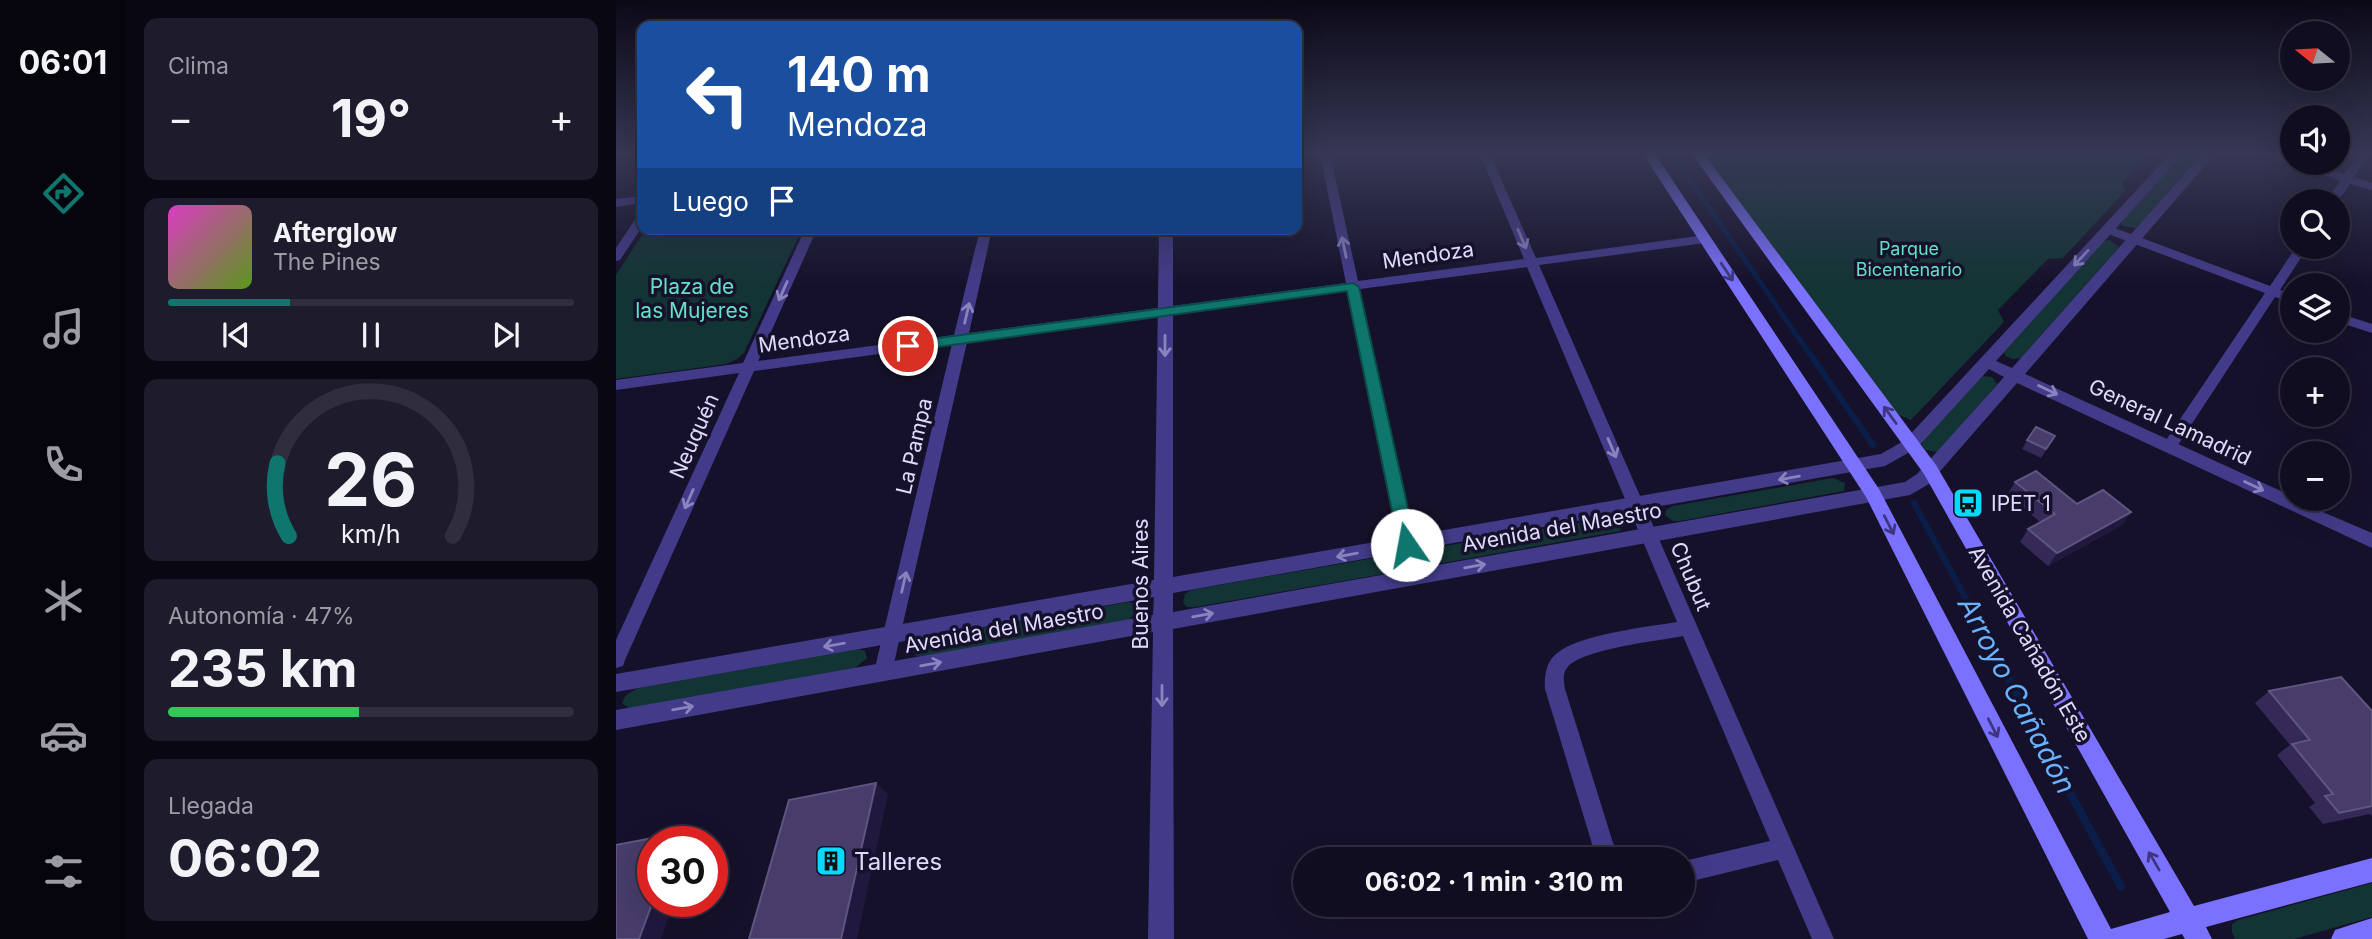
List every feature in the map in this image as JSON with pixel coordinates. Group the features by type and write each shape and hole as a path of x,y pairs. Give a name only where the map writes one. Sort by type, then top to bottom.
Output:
{"main road":[{"path":"1677,198 1873,494 2102,939"},
{"name":"Avenida Cañadón Este","path":"1730,198 1930,470 2194,930"},
{"path":"2118,939 2194,930 2372,870"},
{"path":"2344,939 2372,931"}],"street":[{"path":"1334,198 1414,577"},
{"name":"Chubut","path":"1504,198 1823,939"},
{"name":"Avenida del Maestro","path":"616,683 1885,460 1911,444 2137,198"},
{"name":"Avenida del Maestro","path":"616,720 1910,488 1930,470 2170,198"},
{"path":"616,203 637,201"},
{"path":"616,257 637,226"},
{"path":"2108,229 2280,295"},
{"name":"Neuquén","path":"616,660 808,235"},
{"name":"La Pampa","path":"883,673 985,235"},
{"name":"Buenos Aires","path":"1161,939 1166,235"},
{"name":"Mendoza","path":"616,386 1705,239"},
{"path":"2169,447 2294,259"},
{"path":"2350,321 2372,329"},
{"name":"General Lamadrid","path":"1986,362 2372,541"},
{"path":"1603,847 1555,690 1556,670 1563,659 1582,649 1689,628"},
{"path":"1695,869 1784,848"}],"green space":[{"name":"Parque Bicentenario","path":"1737,198 2119,198 2063,258 2048,259 1998,310 2004,322 1911,420 1897,414"},
{"path":"2144,198 2163,198 2136,228 2123,226 2121,223"},
{"name":"Plaza de las Mujeres","path":"642,235 799,235 744,353 726,364 616,379 616,275"},
{"path":"2109,240 2119,247 2021,358 2005,356 2004,352 2104,241"},
{"path":"1982,376 1992,377 1997,384 1938,452 1925,450 1923,441"},
{"path":"1833,478 1845,483 1844,491 1680,521 1673,521 1665,515 1666,510 1673,506"},
{"path":"1611,517 1622,522 1620,531 1443,563 1432,561 1429,556 1431,551 1439,547"},
{"path":"1380,557 1390,563 1383,574 1195,607 1187,607 1183,603 1185,594 1191,590"},
{"path":"1129,602 1137,605 1138,611 1128,620 924,656 916,656 913,651 917,642 925,638"},
{"path":"859,649 865,651 867,658 854,669 629,708 622,703 626,695 638,688"},
{"path":"2372,883 2372,917 2294,939 2235,939 2232,932 2232,924 2238,920"}],"building":[{"path":"2036,427 2055,436 2046,449 2027,440"},
{"path":"2036,471 2077,504 2103,490 2131,512 2057,553 2028,529 2055,514 2015,482"},
{"path":"2341,677 2372,711 2372,806 2339,813 2325,796 2333,794 2292,744 2310,740 2269,691"},
{"name":"Talleres","path":"876,783 841,939 749,939 789,800"},
{"path":"637,841 637,917 647,917 639,939 616,939 616,845"}],"waterway":[{"name":"Arroyo Cañadón","path":"1702,198 1811,356"},
{"name":"Arroyo Cañadón","path":"1810,354 1873,445"},
{"name":"Arroyo Cañadón","path":"1914,503 1973,612"},
{"name":"Arroyo Cañadón","path":"1972,611 2121,887"}],"place":[{"name":"IPET 1","path":"1968,503"},
{"name":"Talleres","path":"831,861"}],"route":[{"path":"908,346 1353,287 1407,545"}]}
